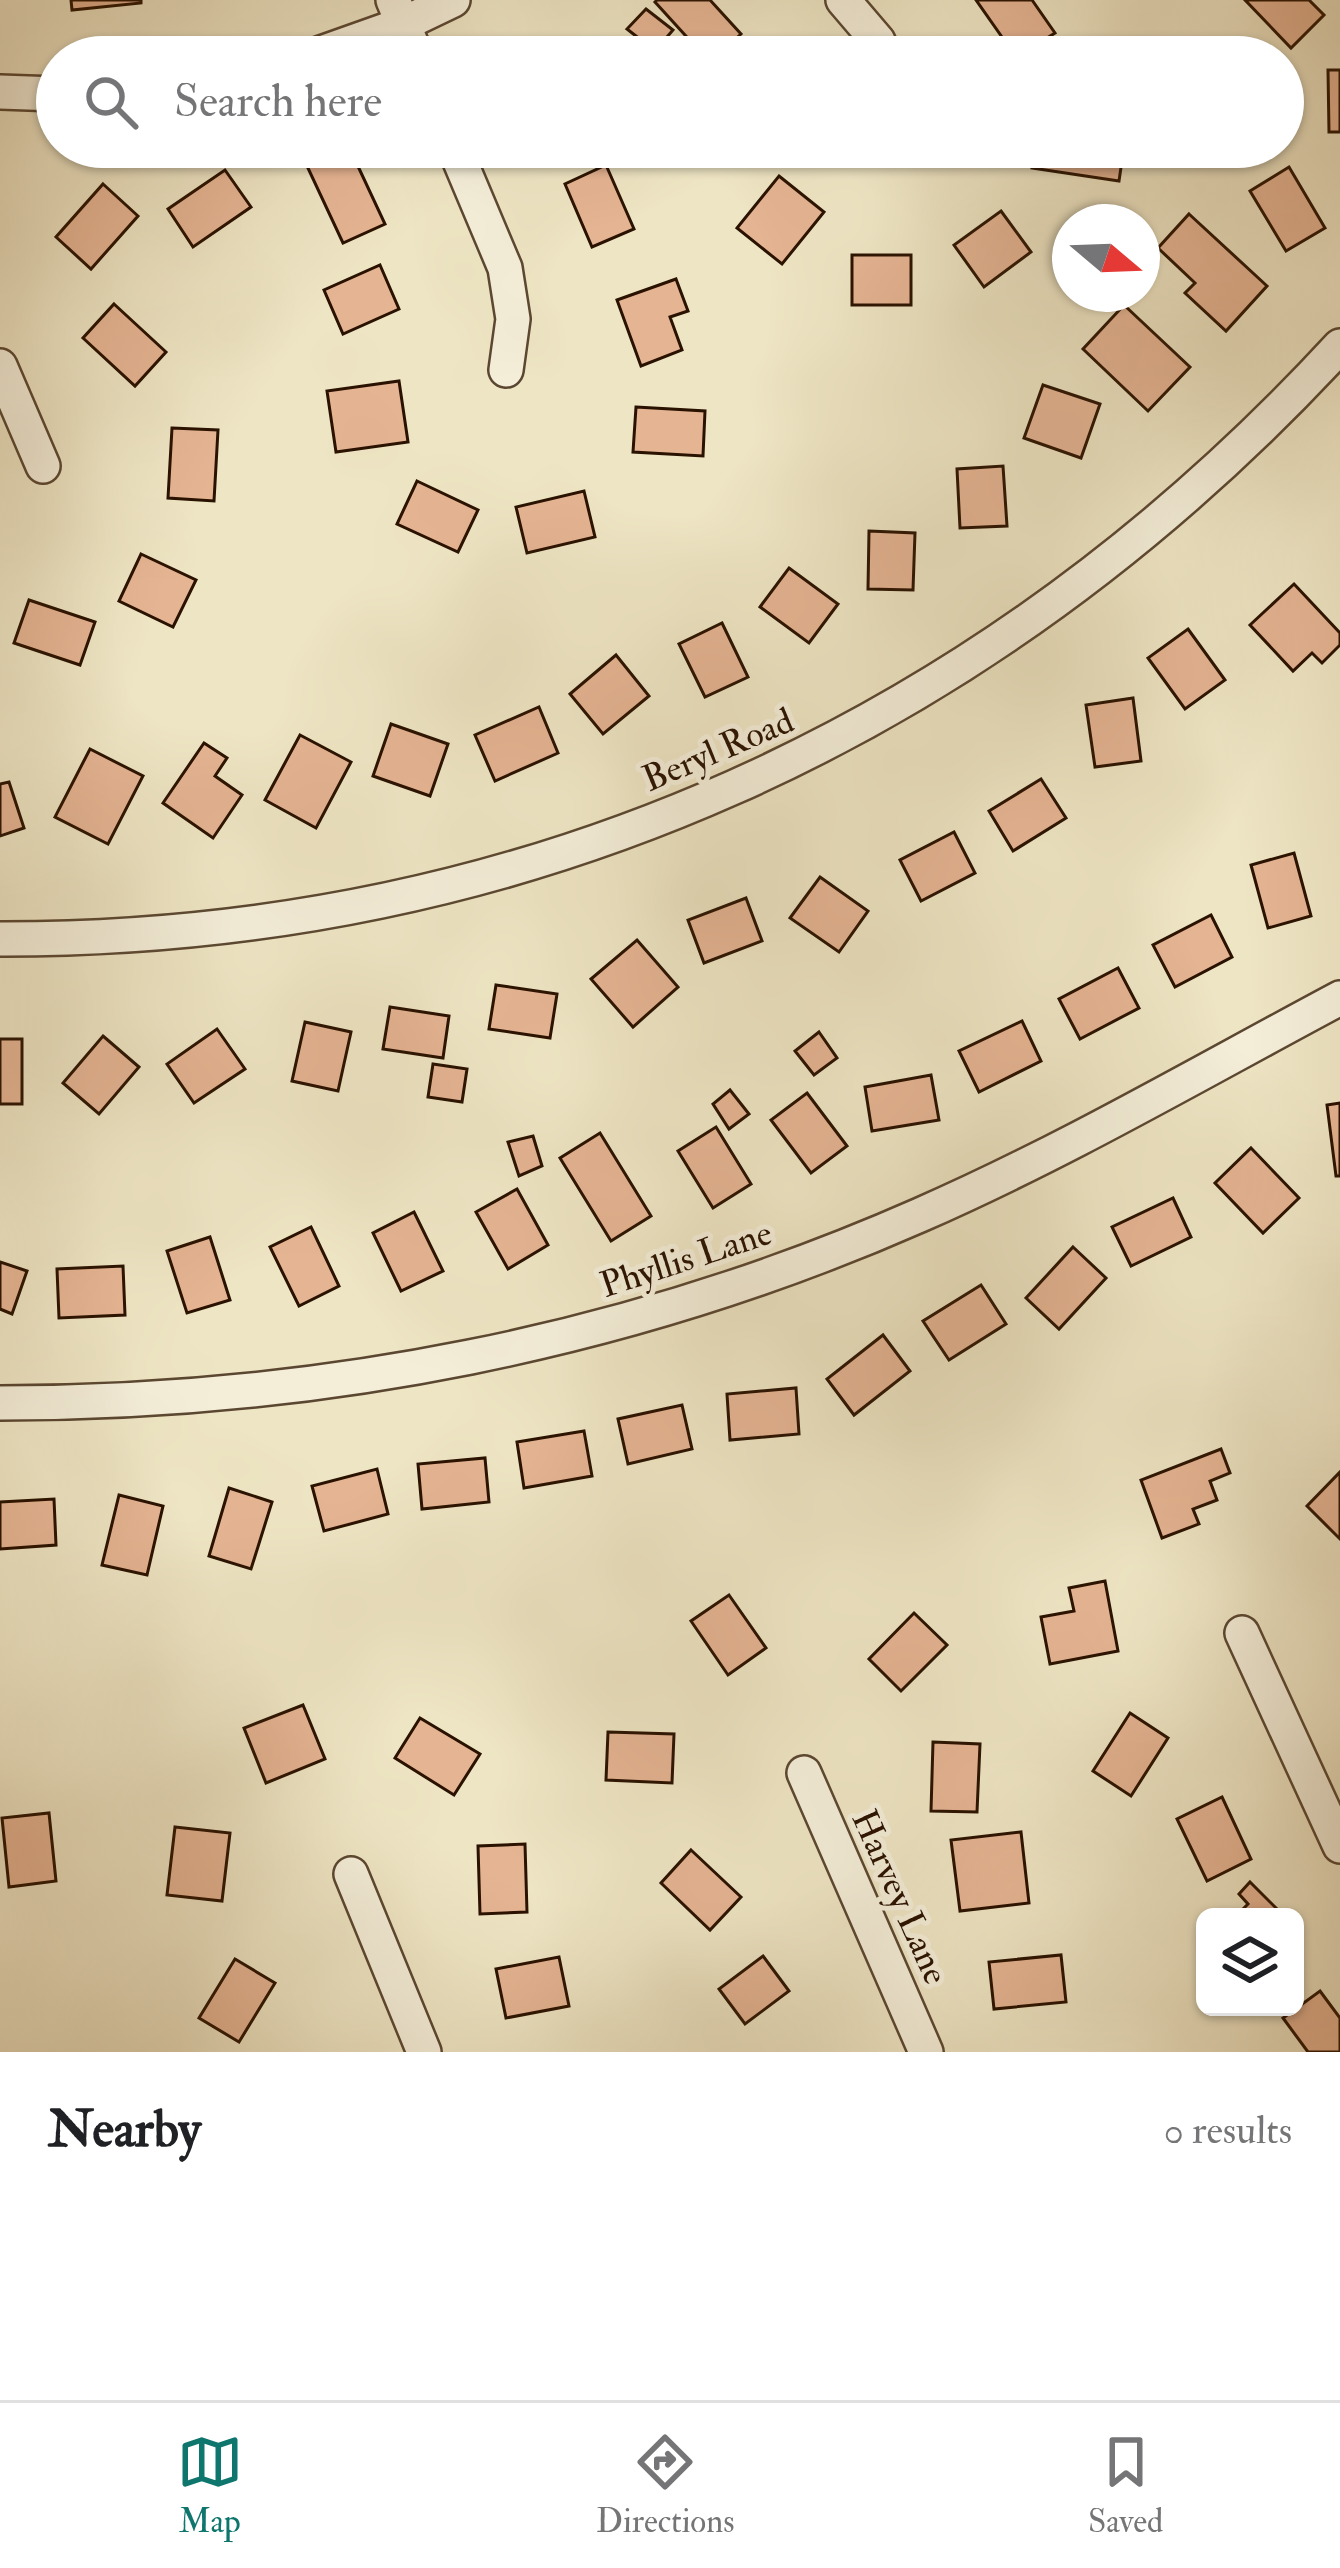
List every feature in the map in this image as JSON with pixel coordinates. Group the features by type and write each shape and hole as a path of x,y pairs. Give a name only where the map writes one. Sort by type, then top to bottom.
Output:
{"street":[{"path":"351,36 398,12 453,0"},
{"path":"843,0 874,36"},
{"path":"0,92 36,93"},
{"path":"463,168 505,268 513,319 506,370"},
{"name":"Beryl Road","path":"0,939 142,935 347,909 580,848 704,802 829,743 950,675 1054,604 1172,511 1277,415 1340,346"},
{"path":"0,366 43,466"},
{"name":"Phyllis Lane","path":"0,1403 278,1389 427,1367 645,1316 759,1279 921,1215 1024,1166 1340,998"},
{"path":"1242,1633 1340,1846"},
{"name":"Harvey Lane","path":"804,1773 926,2052"},
{"path":"351,1874 424,2052"}],"building":[{"path":"71,0 141,0 141,3 72,10"},
{"path":"710,0 741,34 686,36 655,2"},
{"path":"976,0 1032,0 1055,33 1050,36 1001,36"},
{"path":"1245,0 1309,0 1324,15 1303,36 1280,36"},
{"path":"646,9 673,30 668,36 636,36 627,29"},
{"path":"1328,70 1340,70 1340,132 1329,132"},
{"path":"308,168 359,168 385,224 343,243"},
{"path":"607,168 634,229 592,247 565,184"},
{"path":"1032,168 1121,168 1119,181"},
{"path":"1290,168 1325,228 1286,251 1250,191"},
{"path":"225,170 251,207 193,247 168,209"},
{"path":"779,176 824,212 782,264 737,228"},
{"path":"103,184 138,216 91,269 56,237"},
{"path":"1001,211 1031,252 984,287 954,245"},
{"path":"1189,214 1267,286 1226,331 1185,293 1195,283 1160,246"},
{"path":"852,255 911,255 911,305 852,305"},
{"path":"380,265 399,309 343,334 324,290"},
{"path":"676,279 688,311 670,317 682,350 641,366 617,300"},
{"path":"114,304 166,352 135,386 83,338"},
{"path":"1117,312 1131,312 1190,367 1148,411 1083,349"},
{"path":"399,381 408,442 336,452 327,391"},
{"path":"1043,385 1100,404 1081,458 1024,438"},
{"path":"636,407 705,411 703,456 633,452"},
{"path":"172,428 218,430 214,501 168,498"},
{"path":"1003,466 1007,526 960,528 957,469"},
{"path":"417,481 478,510 458,552 397,524"},
{"path":"584,491 595,537 527,553 516,507"},
{"path":"869,531 915,533 913,590 868,589"},
{"path":"141,554 196,580 173,627 119,601"},
{"path":"789,568 838,604 809,643 760,607"},
{"path":"1294,584 1340,633 1340,645 1322,663 1312,653 1293,671 1250,625"},
{"path":"29,600 95,622 80,665 14,643"},
{"path":"722,623 748,677 705,697 679,644"},
{"path":"1188,629 1225,680 1185,709 1148,658"},
{"path":"616,655 649,696 603,734 570,694"},
{"path":"1133,698 1141,761 1095,767 1086,705"},
{"path":"539,707 558,753 495,781 475,735"},
{"path":"391,724 448,744 430,796 373,776"},
{"path":"300,735 351,762 316,828 265,800"},
{"path":"204,743 227,758 215,776 242,795 213,838 163,803"},
{"path":"90,749 143,776 108,844 55,817"},
{"path":"1041,779 1066,818 1013,851 989,811"},
{"path":"9,782 24,828 0,836 0,784"},
{"path":"954,832 975,873 921,901 900,860"},
{"path":"1294,853 1311,916 1268,928 1251,865"},
{"path":"820,877 868,911 839,952 790,918"},
{"path":"746,898 762,941 704,963 688,920"},
{"path":"1211,915 1232,957 1175,987 1153,945"},
{"path":"637,940 678,987 633,1027 591,979"},
{"path":"1118,968 1139,1008 1080,1039 1059,999"},
{"path":"496,985 557,994 550,1038 489,1029"},
{"path":"390,1007 449,1016 443,1058 383,1049"},
{"path":"1022,1021 1041,1061 979,1092 959,1051"},
{"path":"305,1022 351,1032 338,1091 292,1081"},
{"path":"217,1029 245,1069 194,1103 167,1064"},
{"path":"819,1032 837,1058 814,1075 795,1051"},
{"path":"103,1036 139,1067 99,1114 63,1083"},
{"path":"0,1039 22,1039 22,1104 0,1104"},
{"path":"433,1064 467,1069 462,1102 428,1097"},
{"path":"931,1075 939,1120 872,1131 865,1087"},
{"path":"730,1090 749,1114 729,1129 713,1104"},
{"path":"807,1093 847,1146 811,1173 771,1120"},
{"path":"1340,1103 1340,1176 1336,1176 1327,1105"},
{"path":"716,1127 751,1184 713,1208 678,1151"},
{"path":"600,1133 651,1216 611,1241 560,1158"},
{"path":"533,1136 542,1166 519,1176 508,1142"},
{"path":"1251,1148 1299,1198 1263,1233 1215,1183"},
{"path":"517,1189 548,1245 508,1269 476,1212"},
{"path":"1173,1198 1191,1237 1131,1266 1112,1227"},
{"path":"414,1212 443,1271 401,1291 373,1233"},
{"path":"311,1227 339,1286 299,1306 270,1247"},
{"path":"210,1237 230,1300 187,1313 167,1251"},
{"path":"1073,1247 1106,1278 1059,1329 1026,1298"},
{"path":"0,1262 27,1271 12,1314 0,1309"},
{"path":"123,1266 125,1315 59,1318 57,1269"},
{"path":"981,1285 1006,1324 949,1360 923,1321"},
{"path":"883,1335 910,1371 854,1415 827,1379"},
{"path":"796,1388 799,1434 730,1440 727,1394"},
{"path":"682,1405 692,1449 628,1464 618,1419"},
{"path":"584,1431 592,1476 524,1488 517,1442"},
{"path":"1221,1449 1230,1473 1210,1481 1217,1500 1193,1509 1199,1524 1162,1538 1141,1480"},
{"path":"485,1458 489,1502 422,1509 418,1464"},
{"path":"377,1469 388,1514 324,1531 312,1486"},
{"path":"1340,1472 1340,1539 1307,1506"},
{"path":"229,1488 272,1502 251,1569 209,1556"},
{"path":"119,1495 163,1506 147,1575 102,1565"},
{"path":"54,1499 56,1545 0,1549 0,1502"},
{"path":"1105,1581 1118,1651 1050,1664 1041,1617 1074,1611 1069,1588"},
{"path":"729,1595 766,1648 728,1675 691,1621"},
{"path":"914,1613 947,1645 901,1691 869,1659"},
{"path":"303,1705 325,1759 266,1783 244,1728"},
{"path":"1130,1713 1168,1738 1131,1796 1093,1771"},
{"path":"420,1718 480,1754 454,1795 395,1758"},
{"path":"608,1732 674,1734 672,1783 606,1780"},
{"path":"933,1742 980,1744 977,1812 931,1811"},
{"path":"1222,1797 1251,1859 1207,1881 1177,1819"},
{"path":"49,1813 56,1881 9,1887 2,1818"},
{"path":"175,1827 230,1833 222,1901 167,1895"},
{"path":"1021,1832 1029,1903 960,1911 951,1840"},
{"path":"525,1844 527,1912 480,1914 478,1846"},
{"path":"691,1850 741,1897 710,1930 661,1883"},
{"path":"1250,1882 1276,1908 1244,1908 1248,1904 1239,1894"},
{"path":"1061,1955 1066,2002 994,2009 989,1962"},
{"path":"763,1956 789,1991 745,2024 719,1989"},
{"path":"559,1957 569,2006 506,2018 496,1969"},
{"path":"235,1959 275,1983 239,2042 199,2018"},
{"path":"1320,1991 1340,2018 1340,2052 1308,2052 1283,2018 1304,2016 1304,2003"}]}
